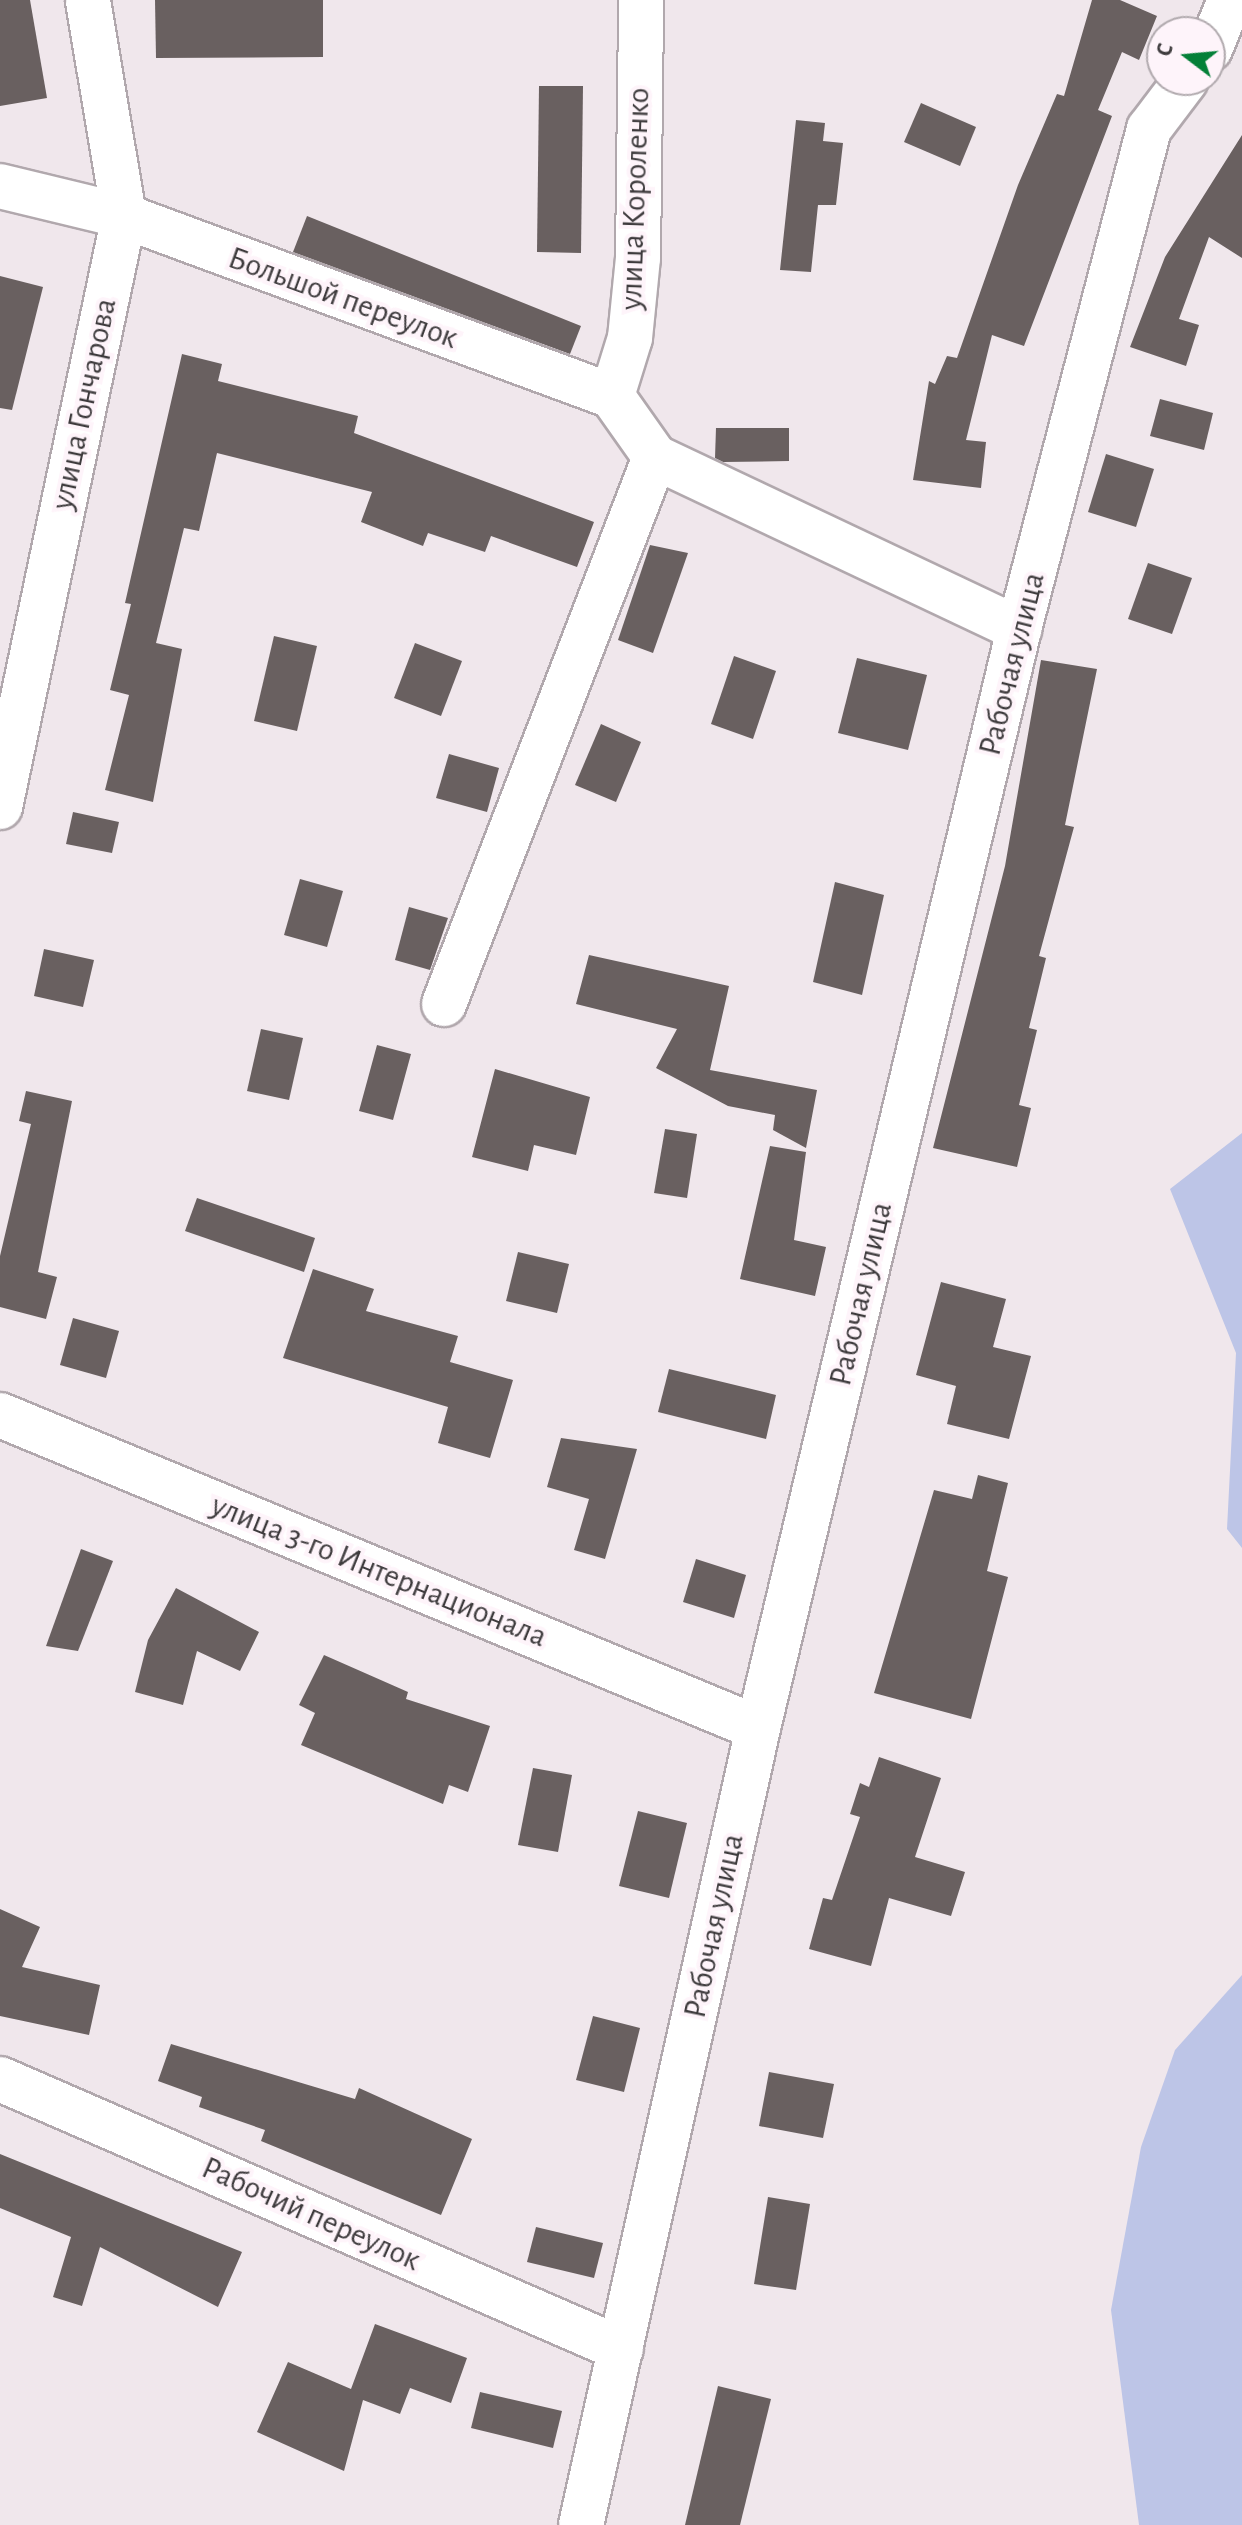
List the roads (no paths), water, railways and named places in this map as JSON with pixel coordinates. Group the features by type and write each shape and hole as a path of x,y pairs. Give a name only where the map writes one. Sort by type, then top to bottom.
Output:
{"street":[{"name":"улица Гончарова","path":"0,807 124,216 88,0"},
{"name":"улица Короленко","path":"612,396 630,338 638,258 641,0"},
{"name":"Рабочая улица","path":"581,2525 758,1728 1019,629 1149,129 1174,96"},
{"name":"Большой переулок","path":"0,186 124,216 612,396"},
{"path":"612,396 655,457 1019,629"},
{"path":"444,1004 655,457"},
{"name":"улица 3-го Интернационала","path":"0,1415 758,1728"},
{"name":"Рабочий переулок","path":"0,2079 621,2349"}],"water":[{"path":"1242,1133 1242,1548 1227,1529 1236,1353 1170,1189"},
{"path":"1242,1975 1242,2525 1139,2525 1111,2310 1141,2147 1175,2050"}]}
